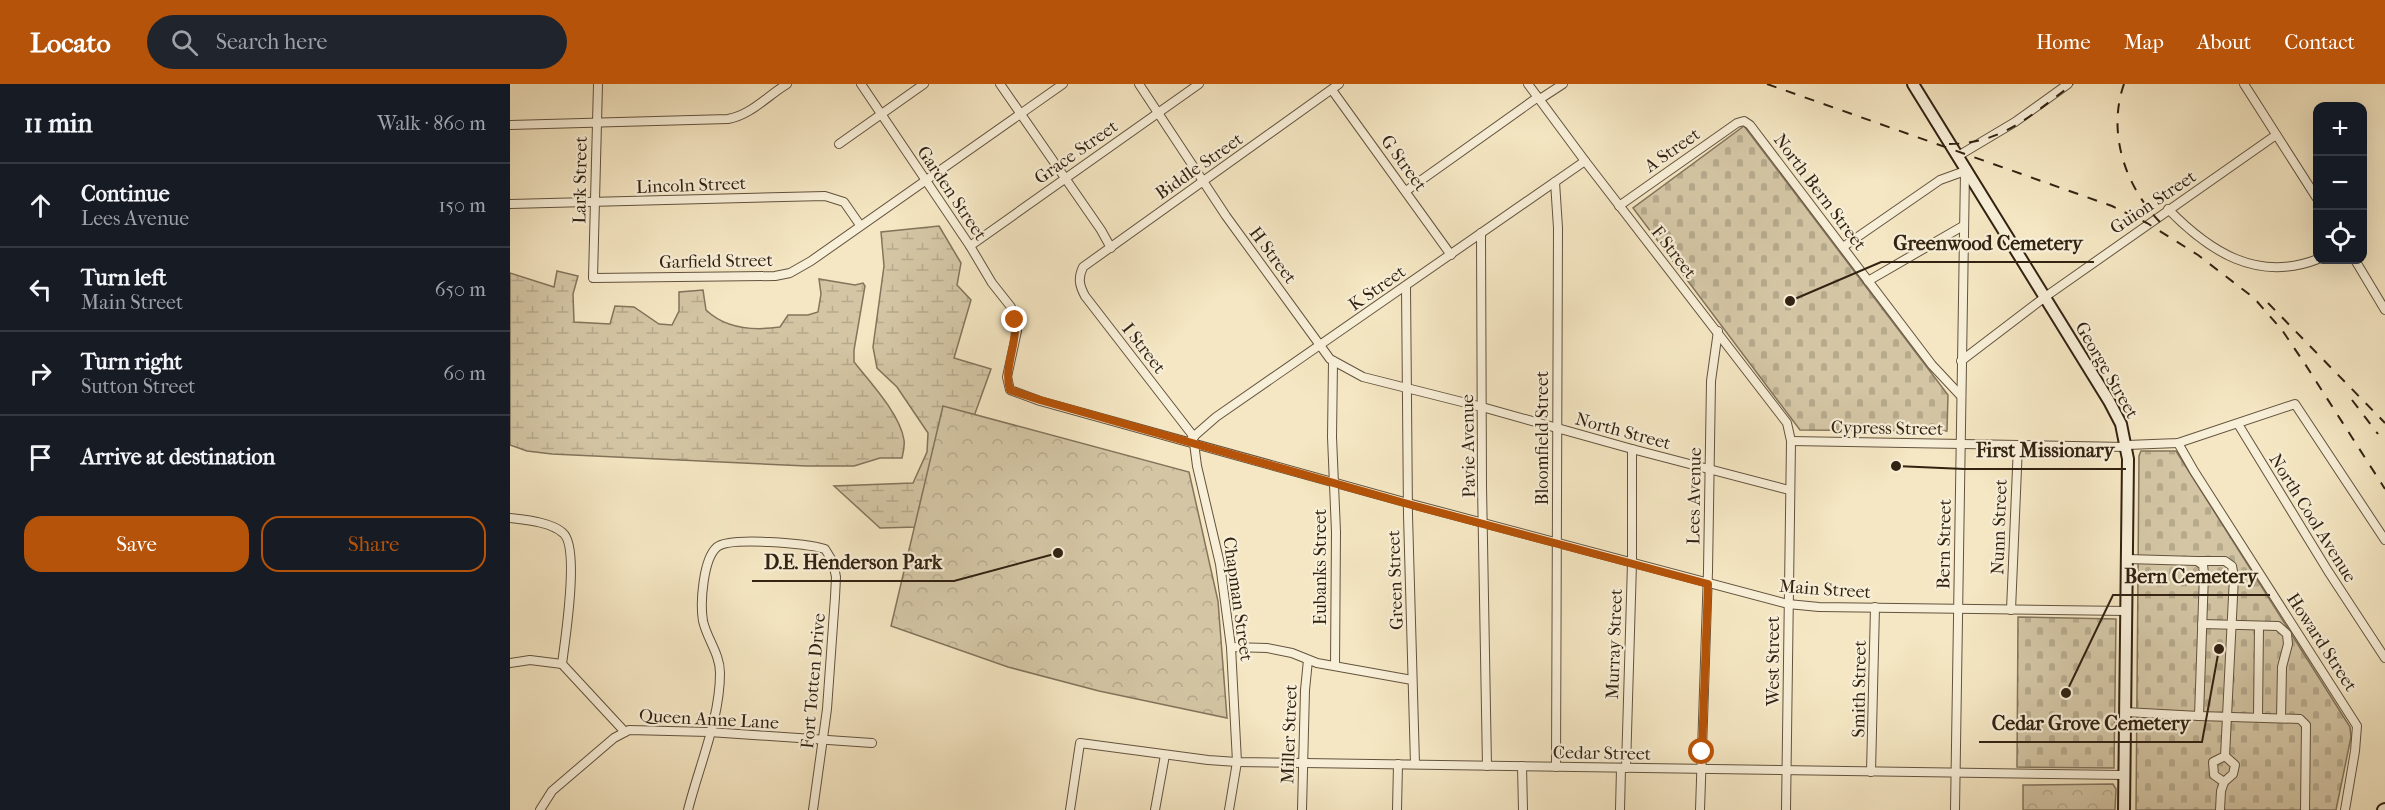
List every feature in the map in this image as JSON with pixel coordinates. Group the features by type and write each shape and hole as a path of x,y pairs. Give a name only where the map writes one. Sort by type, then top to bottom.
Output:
{"street":[{"name":"Lark Street","path":"593,278 598,84"},
{"path":"510,125 728,119 748,113 787,84"},
{"name":"Garden Street","path":"861,84 970,246 992,283 1011,307 1017,331 1007,377 1010,390"},
{"path":"839,144 924,84"},
{"path":"1000,84 1101,230 1111,248"},
{"name":"Garfield Street","path":"593,278 783,275 811,261 1063,84"},
{"name":"H Street","path":"1139,84 1226,216 1321,345"},
{"name":"Grace Street","path":"970,246 1200,84"},
{"name":"F Street","path":"1528,84 1787,423 1791,441"},
{"path":"1406,191 1539,98 1563,84"},
{"name":"George Street","path":"1913,84 2116,413 2127,446 2124,810"},
{"path":"1958,156 2015,122 2068,84"},
{"path":"2244,84 2313,192"},
{"name":"Biddle Street","path":"1079,275 1083,267 1336,87"},
{"name":"G Street","path":"1336,87 1451,255"},
{"name":"A Street","path":"1619,206 1737,123 1744,121"},
{"name":"North Bern Street","path":"1744,121 1750,125 1932,365 1961,396"},
{"name":"Guion Street","path":"1961,361 2044,297 2276,135"},
{"name":"K Street","path":"1192,440 1216,417 1585,161"},
{"path":"1844,247 1940,180 1965,171"},
{"name":"Bern Street","path":"1955,810 1965,171"},
{"name":"Bloomfield Street","path":"1556,182 1558,228 1556,767"},
{"name":"Lincoln Street","path":"510,204 825,196 844,202 860,225"},
{"path":"2168,209 2217,249 2245,264 2284,267 2313,260"},
{"path":"1868,281 1963,226"},
{"name":"Pavie Avenue","path":"1481,234 1487,766"},
{"path":"2357,264 2385,310"},
{"name":"I Street","path":"1079,275 1080,287 1085,296 1192,440"},
{"name":"Green Street","path":"1406,286 1408,504 1415,764"},
{"name":"Lees Avenue","path":"1700,810 1708,584 1711,381 1718,332"},
{"name":"North Street","path":"1321,345 1333,361 1354,374 1789,490"},
{"name":"Eubanks Street","path":"1333,361 1336,532 1335,665"},
{"name":"Main Street","path":"1010,390 1192,440 1408,504 1788,604 2127,610"},
{"name":"Cypress Street","path":"1791,441 2127,446 2178,442 2295,404 2385,540"},
{"name":"North Cool Avenue","path":"2238,424 2328,571 2385,658"},
{"name":"Chapman Street","path":"1192,440 1220,564 1231,647 1237,762 1229,810"},
{"name":"West Street","path":"1786,810 1791,441"},
{"name":"Howard Street","path":"2178,442 2194,471 2357,726 2345,810"},
{"name":"Nunn Street","path":"2011,609 2018,445"},
{"name":"Murray Street","path":"1620,810 1632,563 1632,449"},
{"path":"510,518 543,525 562,532 569,540 572,560 562,664"},
{"name":"Fort Totten Drive","path":"709,732 720,673 719,662 703,621 706,566 710,556 718,545 733,542 785,543 820,548 830,554 836,577 835,597 824,741 813,810"},
{"path":"2127,559 2225,561 2232,566 2234,577 2225,756"},
{"path":"2197,561 2203,565 2199,716"},
{"name":"Smith Street","path":"1871,772 1875,607"},
{"path":"2202,624 2278,626 2287,634 2288,644 2282,667 2281,718"},
{"path":"2258,717 2259,626"},
{"path":"1231,647 1267,648 1292,653 1308,660 1413,680"},
{"path":"510,663 530,660 562,664 625,732"},
{"name":"Miller Street","path":"1302,810 1308,660"},
{"path":"2125,712 2300,719 2306,725 2305,810"},
{"name":"Queen Anne Lane","path":"540,810 552,791 614,738 625,732 644,729 709,732 872,744"},
{"path":"688,810 709,732"},
{"name":"Cedar Street","path":"1070,810 1080,743 1237,762 2124,775"},
{"path":"1155,810 1165,755"},
{"path":"2224,782 2214,775 2213,762 2225,756"},
{"path":"2220,810 2224,782 2233,774 2235,765 2225,756"},
{"path":"1396,810 1398,764"},
{"path":"1522,766 1523,810"}],"green space":[{"path":"1744,126 1948,395 1947,431 1800,430 1633,208"},
{"path":"939,226 961,263 957,285 971,300 954,358 991,369 968,433 917,527 880,528 834,486 913,483 927,452 928,433 897,387 877,368 873,347 884,266 881,232"},
{"path":"557,271 578,276 573,294 574,322 610,324 615,306 634,307 659,324 672,325 679,311 679,292 703,290 706,310 722,321 740,327 760,329 780,327 788,315 808,315 818,312 821,294 819,279 855,285 863,283 865,286 854,362 884,399 897,420 904,440 902,458 880,458 854,466 807,466 552,454 527,451 510,445 510,273 554,287"},
{"path":"943,406 1189,472 1218,601 1227,718 1099,691 1008,667 891,626"},
{"path":"2141,451 2176,451 2350,727 2351,737 2336,810 2136,810 2139,456"},
{"path":"2018,617 2116,619 2114,768 2017,767"},
{"path":"2113,784 2116,789 2115,810 2023,810 2023,785"}],"railway":[{"path":"1767,84 2112,206 2147,223 2198,255 2254,298 2282,330 2385,489"},
{"path":"1949,144 1968,143 2001,133 2030,116 2073,84"},
{"path":"2124,84 2117,123 2124,162 2140,197 2166,228"},
{"path":"2268,303 2385,423"},
{"path":"2352,400 2378,434"}],"place":[{"name":"Greenwood Cemetery","path":"1790,301"},
{"name":"First Missionary","path":"1896,466"},
{"name":"D.E. Henderson Park","path":"1058,553"},
{"name":"Cedar Grove Cemetery","path":"2219,649"},
{"name":"Bern Cemetery","path":"2066,693"}],"route":[{"path":"1015,320 1017,331 1007,377 1010,390 1408,504 1708,584 1704,644 1702,752"}]}
